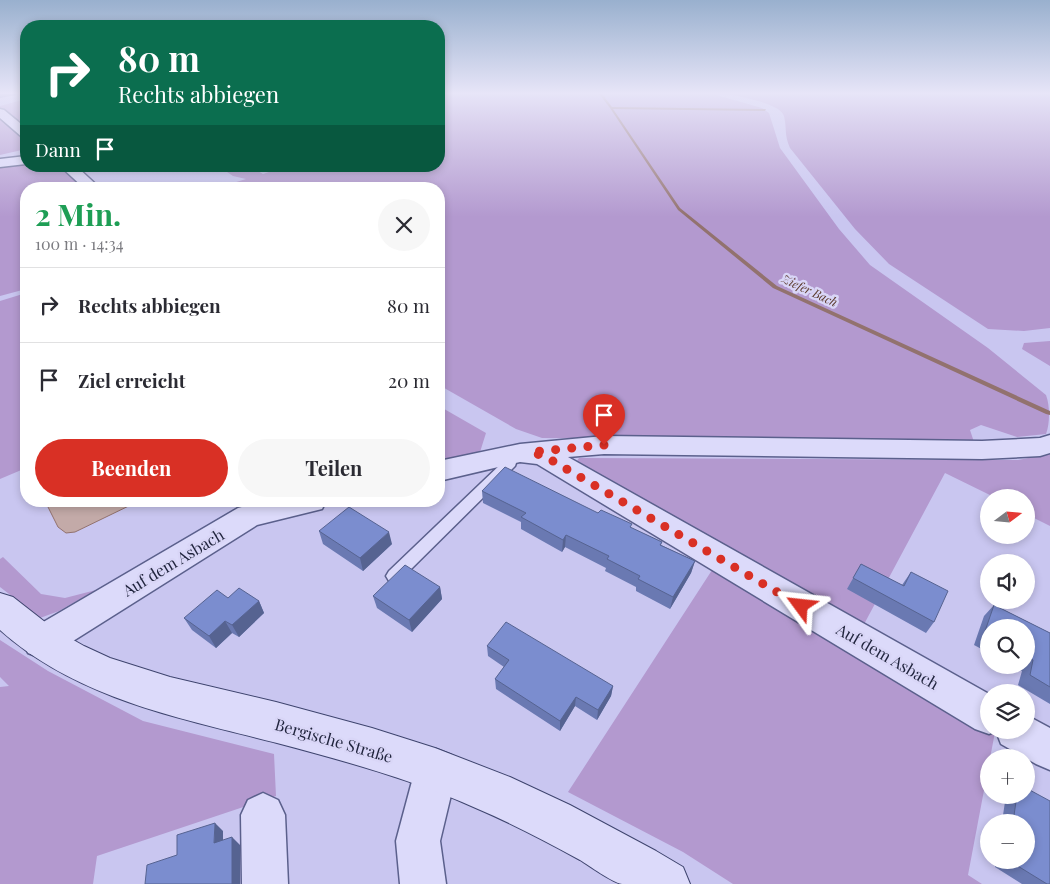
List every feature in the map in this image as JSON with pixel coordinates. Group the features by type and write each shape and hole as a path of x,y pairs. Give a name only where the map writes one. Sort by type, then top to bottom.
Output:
{"main road":[{"name":"Bergische Straße","path":"0,608 41,642 95,671 176,698 308,731 436,770 524,807 635,865 666,884"}],"street":[{"path":"0,163 20,161"},
{"path":"74,172 86,182"},
{"path":"445,471 520,454 604,445 856,446 982,450 1032,448 1050,444"},
{"name":"Auf dem Asbach","path":"520,454 546,457 980,710"},
{"name":"Auf dem Asbach","path":"41,642 248,516 286,507"},
{"path":"1031,739 1050,750"},
{"path":"423,884 418,841 436,770"},
{"path":"263,815 265,884"}],"lane":[{"path":"386,585 520,454"}],"shaded area":[{"path":"0,135 20,135 20,150 0,155"},
{"path":"445,135 776,135 780,148 839,229 870,265 988,348 1046,395 1049,414 1046,434 1017,437 981,425 970,430 974,442 542,438 516,429 445,388 445,182 236,182 246,179 233,176 227,172 260,172 263,174 269,172 445,172"},
{"path":"787,135 1050,135 1050,328 1024,331 988,329 889,264 855,229 790,148"},
{"path":"20,165 20,172 65,172 77,182 20,182 20,291 0,296 0,167"},
{"path":"20,295 20,471 0,479 0,301"},
{"path":"1050,341 1050,366 1022,349 1024,343"},
{"path":"445,409 486,433 480,452 445,460"},
{"path":"1050,454 1050,526 1035,518 1035,489 980,490 945,473 862,628 575,464 579,458 1018,460"},
{"path":"48,507 127,507 75,532 66,533 58,527"},
{"path":"3,557 41,594 65,598 96,590 59,611 40,618 0,587 0,559"},
{"path":"714,567 980,723 980,739 994,739 992,749 980,749 981,804 968,875 982,884 733,884 683,852 568,792"},
{"path":"0,640 48,671 143,721 274,754 276,796 97,856 93,884 0,884 0,687 9,686 0,677"}],"building":[{"path":"505,467 598,513 601,510 632,524 630,527 662,542 660,545 695,561 673,597 638,579 640,576 607,559 609,556 566,535 563,540 521,517 526,513 482,491"},
{"path":"349,507 389,532 360,558 319,531"},
{"path":"861,564 904,586 911,572 948,591 934,622 853,578"},
{"path":"405,565 440,587 409,620 373,596"},
{"path":"239,588 259,601 232,625 225,621 209,636 184,618 217,590 228,598"},
{"path":"993,609 1002,609 1022,619 989,619"},
{"path":"506,622 613,686 598,710 576,697 560,721 495,679 509,660 487,646"},
{"path":"1035,626 1050,633 1050,687 1030,675 1035,674"},
{"path":"1035,793 1050,801 1050,884 1023,869 1035,869 1035,814 1014,814 1016,804 1035,804"},
{"path":"215,823 214,843 232,837 232,884 145,884 147,865 177,855 177,835"}],"waterway":[{"name":"Ziefer Bach","path":"629,135 679,209 775,287 1048,413"}],"route":[{"path":"604,445 531,452 546,457 801,606"}]}
